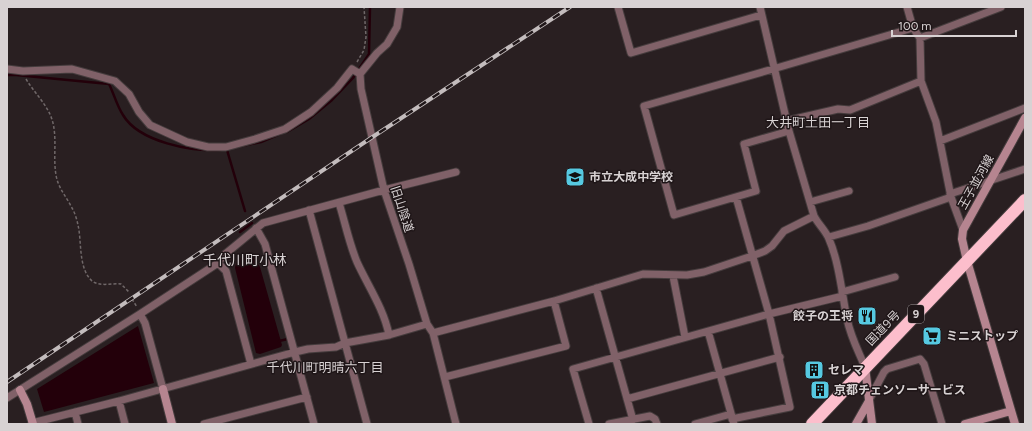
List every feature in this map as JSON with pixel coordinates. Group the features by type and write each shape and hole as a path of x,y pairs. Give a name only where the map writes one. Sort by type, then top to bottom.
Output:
{"highway":[{"name":"国道9号","path":"812,424 1025,200"}],"street":[{"path":"7,69 23,71 72,69 115,81 129,94 139,112 150,125 187,142 214,147 226,147 255,139 285,128 311,112 332,93 352,69 360,74 377,53 387,44 397,27 400,7"},
{"path":"618,7 631,53 760,11 786,121 814,216 818,225 829,237 853,342 865,367 872,424"},
{"path":"907,7 913,28 920,38 921,81 936,122 951,196 963,230 962,239 967,261 1015,424"},
{"path":"920,38 1001,7"},
{"path":"789,131 744,144 756,191 674,215 644,106 913,28"},
{"name":"旧山陰道","path":"360,74 361,89 384,190 427,324 433,333 456,424"},
{"path":"786,121 838,109 850,110 921,81"},
{"path":"940,141 1025,108"},
{"name":"王子並河線","path":"963,230 1025,118"},
{"path":"829,237 868,226 1025,169"},
{"path":"7,398 218,263 224,255 263,223 456,172"},
{"path":"810,202 849,191"},
{"path":"695,424 732,419 790,407 780,357 769,314 736,197"},
{"path":"339,203 357,261 378,303 387,324 389,335"},
{"path":"309,210 367,424"},
{"path":"433,333 554,301 643,274 656,273 673,276 704,272 765,251 772,246 789,227 814,216"},
{"path":"256,228 265,244 314,424"},
{"path":"218,263 226,271 251,364"},
{"path":"673,276 684,337"},
{"path":"589,424 573,369 843,294 896,277"},
{"path":"596,288 633,420"},
{"path":"445,377 566,346 554,301"},
{"path":"140,314 145,323 172,424"},
{"path":"20,390 27,404 32,423 119,401 295,352 336,347 345,343 389,335 427,324"},
{"path":"708,331 732,419"},
{"path":"627,399 780,357"},
{"path":"856,424 884,372 887,369 917,359 920,359 924,364 942,424"},
{"path":"204,424 307,397"},
{"path":"119,401 125,424"},
{"path":"965,424 1011,411"},
{"path":"75,412 78,424"},
{"path":"609,424 624,423 650,416 655,419 657,424"}],"path":[{"path":"352,69 364,50 366,37 364,7"},
{"path":"23,71 27,80 48,110 53,123 56,177 60,189 73,209 78,226 86,274 96,284 121,284 129,292"}],"shaded area":[{"path":"250,252 260,267 282,345 281,347 260,354 256,353 235,268 238,260"},
{"path":"138,326 154,383 44,412 37,389"}],"waterway":[{"path":"287,132 309,119 332,100 353,78 369,54 370,7"},
{"path":"7,75 109,84 123,115 141,132 153,138 181,147 221,150"},
{"path":"237,147 261,142 280,134"},
{"path":"227,150 245,211"},
{"path":"240,232 252,223"},
{"path":"279,341 288,339"}],"railway":[{"path":"7,382 371,138 570,7"}],"place":[{"name":"市立大成中学校","path":"575,177"},
{"name":"餃子の王将","path":"867,316"},
{"name":"ミニストップ","path":"932,336"},
{"name":"セレマ","path":"814,370"},
{"name":"京都チェンソーサービス","path":"820,390"}],"district":[{"name":"大井町土田一丁目","path":"818,122"},
{"name":"千代川町小林","path":"245,260"},
{"name":"千代川町明晴六丁目","path":"325,367"}]}
